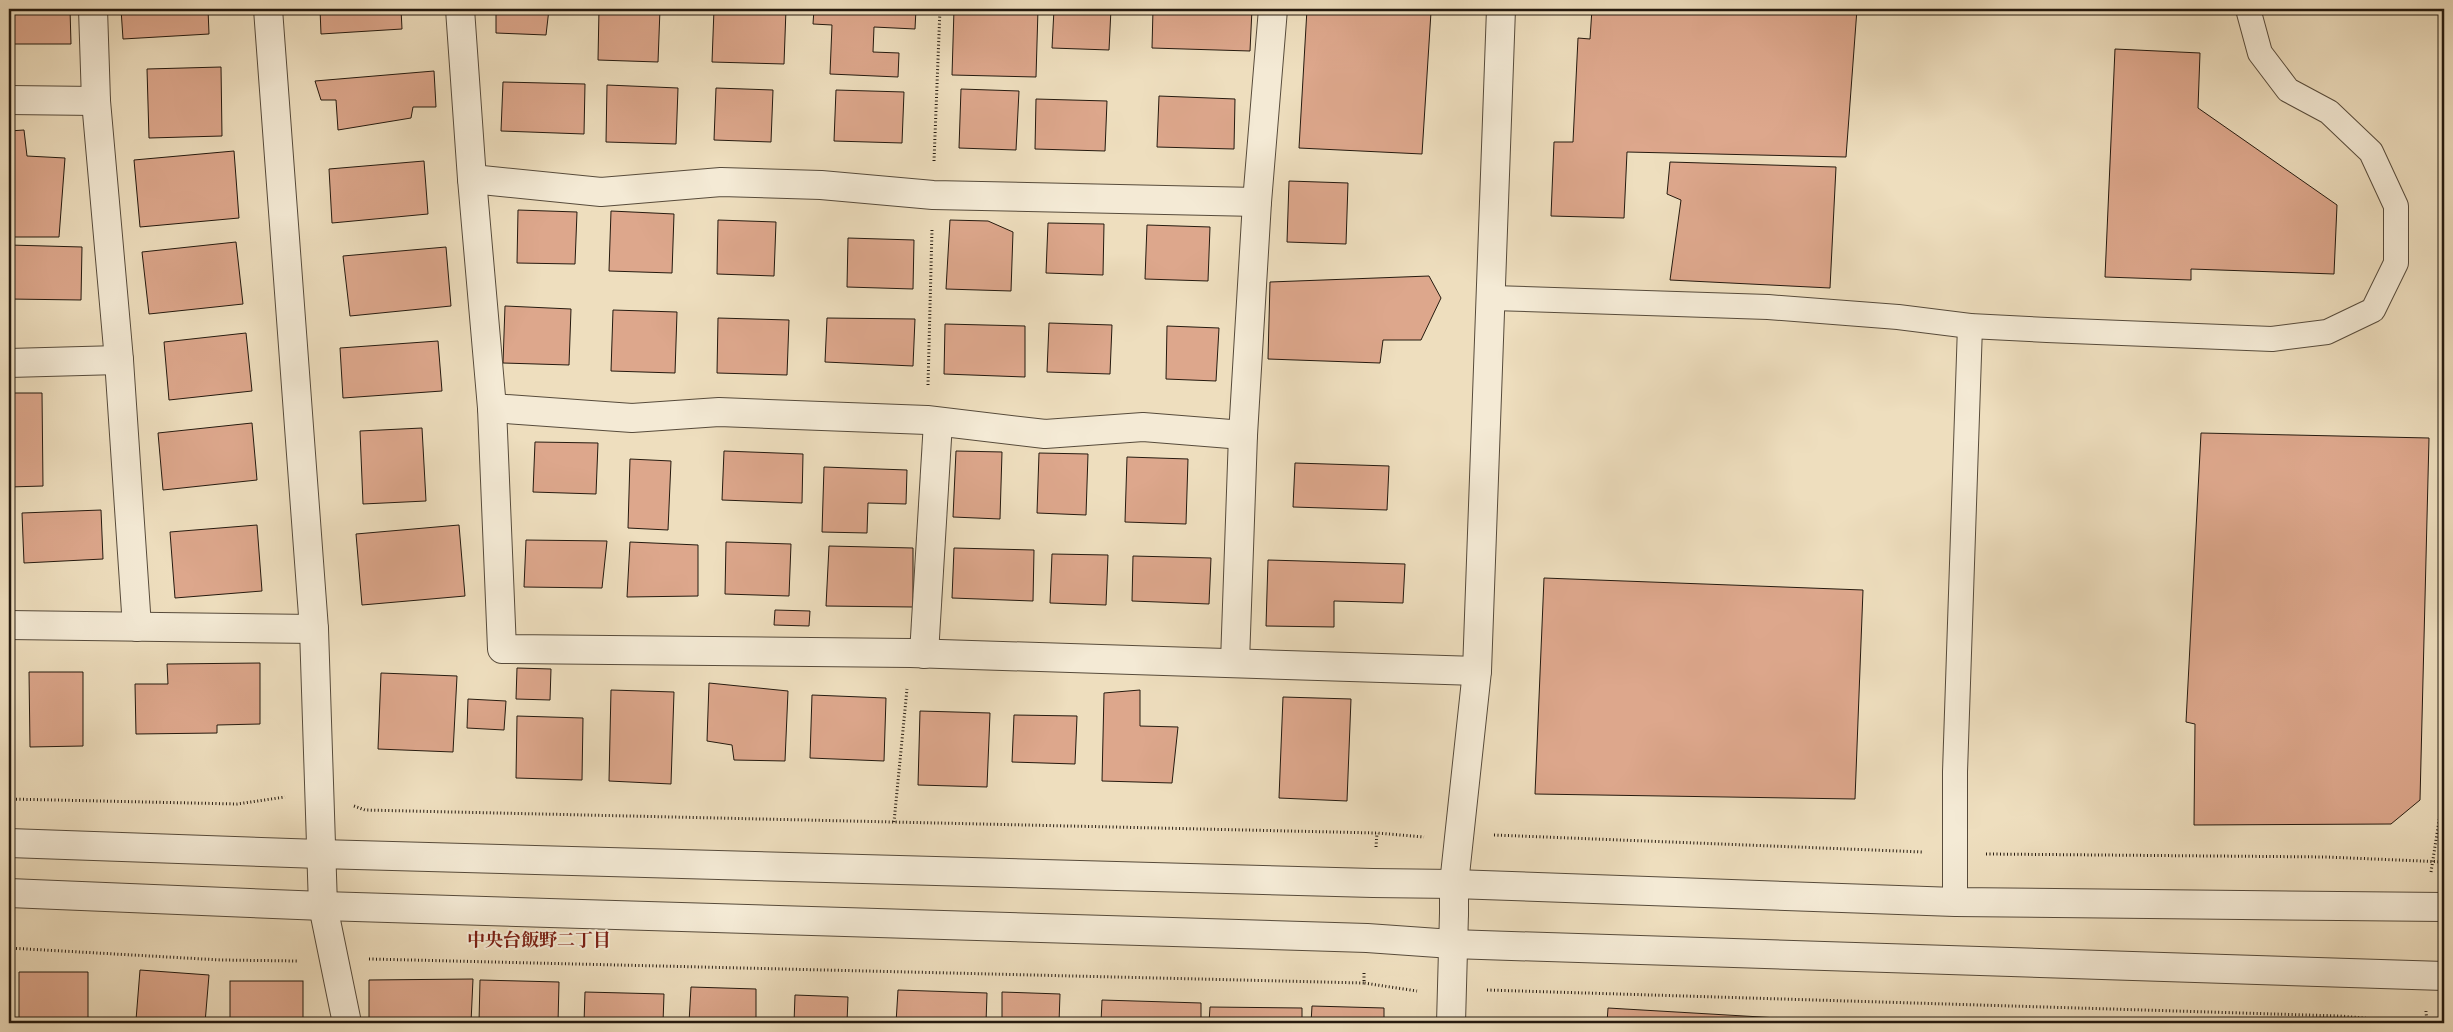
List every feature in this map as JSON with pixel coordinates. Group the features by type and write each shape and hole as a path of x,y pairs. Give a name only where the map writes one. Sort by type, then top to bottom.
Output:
{"street":[{"path":"93,9 96,101 118,360 137,627"},
{"path":"268,9 314,629 323,906 347,1023"},
{"path":"460,9 472,179 492,408 502,648 917,654 1235,662 1477,671"},
{"path":"1235,662 1243,435 1257,202 1273,9"},
{"path":"1451,1023 1454,884 1477,671 1501,9"},
{"path":"9,100 96,101"},
{"path":"472,179 601,192 722,182 821,184 933,195 1257,202"},
{"path":"9,363 118,360"},
{"path":"492,408 632,418 719,412 938,422 1045,434 1143,427 1243,435"},
{"path":"917,654 938,422"},
{"path":"9,625 314,629"},
{"path":"9,843 320,854 1353,883 1454,884 1955,902 2435,907"},
{"path":"9,893 323,906 1357,938 1452,944 2444,976"}],"lane":[{"path":"1492,298 1768,307 1898,317 1970,326 2272,339 2327,332 2373,310 2396,263 2396,206 2372,152 2329,112 2288,90 2260,54 2248,9"},
{"path":"1955,902 1955,772 1970,326"}],"path":[{"path":"894,822 917,654"},
{"path":"2435,907 2444,712"},
{"path":"9,799 237,804 318,792 365,810 1377,832"},
{"path":"9,948 221,960 336,962 356,959 1364,983"},
{"path":"1484,990 2340,1016 2421,1023"}],"building":[{"path":"9,9 70,9 71,44 9,44"},
{"path":"121,9 208,9 209,34 123,39"},
{"path":"320,9 401,9 402,29 321,34"},
{"path":"496,9 549,9 546,35 496,33"},
{"path":"599,9 660,9 658,62 598,60"},
{"path":"714,9 786,9 784,64 712,62"},
{"path":"814,9 916,9 915,29 874,27 873,52 899,53 898,77 830,74 832,25 813,24"},
{"path":"954,9 1038,9 1036,77 952,75"},
{"path":"1054,9 1111,9 1109,50 1052,48"},
{"path":"1153,9 1252,9 1250,51 1152,48"},
{"path":"1307,9 1377,9 1431,12 1422,154 1299,148"},
{"path":"1592,9 1857,9 1846,157 1627,152 1624,218 1551,216 1554,142 1573,142 1578,38 1590,39"},
{"path":"2115,49 2200,53 2198,108 2337,205 2334,274 2191,269 2191,280 2105,277"},
{"path":"221,67 222,136 149,138 147,69"},
{"path":"434,71 436,107 413,107 411,118 338,130 336,100 321,100 315,81"},
{"path":"503,82 585,84 584,134 501,131"},
{"path":"607,85 678,88 676,144 606,142"},
{"path":"716,88 773,90 771,142 714,140"},
{"path":"961,89 1019,91 1016,150 959,148"},
{"path":"836,90 904,92 902,143 834,141"},
{"path":"1159,96 1235,99 1234,149 1157,147"},
{"path":"1036,99 1107,101 1105,151 1035,149"},
{"path":"24,130 27,156 65,158 59,237 9,237 9,131"},
{"path":"234,151 239,218 140,227 134,160"},
{"path":"424,161 428,214 332,223 329,169"},
{"path":"1670,162 1836,167 1830,288 1670,280 1681,200 1667,194"},
{"path":"1289,181 1348,183 1346,244 1287,242"},
{"path":"518,210 577,212 575,264 517,263"},
{"path":"611,211 674,214 672,273 609,271"},
{"path":"718,220 776,222 774,276 717,274"},
{"path":"950,220 988,221 1013,232 1011,291 946,289"},
{"path":"1048,223 1104,224 1103,275 1046,273"},
{"path":"1147,225 1210,227 1208,281 1145,279"},
{"path":"848,238 914,240 913,289 847,287"},
{"path":"236,242 243,304 149,314 142,252"},
{"path":"9,245 82,247 81,300 9,299"},
{"path":"446,247 451,306 350,316 343,256"},
{"path":"1429,276 1441,298 1421,340 1383,340 1380,363 1268,359 1270,282"},
{"path":"505,306 571,309 569,365 503,363"},
{"path":"613,310 677,312 675,373 611,371"},
{"path":"718,318 789,320 787,375 717,373"},
{"path":"827,318 915,319 913,366 825,362"},
{"path":"1049,323 1112,325 1110,374 1047,372"},
{"path":"945,324 1025,326 1025,377 944,374"},
{"path":"1167,326 1219,328 1216,381 1166,379"},
{"path":"246,333 252,391 169,400 164,342"},
{"path":"438,341 442,391 343,398 340,348"},
{"path":"9,393 42,393 43,486 9,487"},
{"path":"252,423 257,480 163,490 158,433"},
{"path":"422,428 426,501 363,504 360,431"},
{"path":"2201,433 2429,438 2420,800 2391,824 2194,825 2195,724 2186,722"},
{"path":"535,442 598,443 596,494 533,492"},
{"path":"724,451 803,454 802,503 722,500"},
{"path":"956,451 1002,452 1000,519 953,517"},
{"path":"1039,453 1088,454 1086,515 1037,513"},
{"path":"1127,457 1188,459 1186,524 1125,522"},
{"path":"630,459 671,461 668,530 628,528"},
{"path":"1295,463 1389,466 1387,510 1293,507"},
{"path":"824,467 907,470 906,504 868,503 867,533 822,532"},
{"path":"101,510 103,559 24,563 22,513"},
{"path":"257,525 262,591 175,598 170,532"},
{"path":"459,525 465,596 362,605 356,534"},
{"path":"526,540 607,541 602,588 524,587"},
{"path":"630,542 698,545 698,596 627,597"},
{"path":"726,542 791,544 789,596 725,594"},
{"path":"829,546 913,548 913,607 826,606"},
{"path":"954,548 1034,550 1033,601 952,598"},
{"path":"1052,554 1108,555 1106,605 1050,603"},
{"path":"1133,556 1211,558 1209,604 1132,601"},
{"path":"1268,560 1405,564 1403,603 1334,601 1334,627 1266,626"},
{"path":"1544,578 1863,590 1855,799 1535,794"},
{"path":"775,610 810,611 809,626 774,625"},
{"path":"260,663 260,724 217,725 217,733 136,734 135,684 168,684 167,664"},
{"path":"517,668 551,669 550,700 516,699"},
{"path":"29,672 83,672 83,746 30,747"},
{"path":"381,673 457,676 453,752 378,749"},
{"path":"709,683 788,691 785,761 734,760 732,745 707,741"},
{"path":"611,690 674,692 671,784 609,781"},
{"path":"1140,690 1140,726 1178,727 1172,783 1102,781 1104,693"},
{"path":"812,695 886,698 884,761 810,758"},
{"path":"1283,697 1351,699 1347,801 1279,798"},
{"path":"468,699 506,701 504,730 467,728"},
{"path":"920,711 990,713 987,787 918,785"},
{"path":"1014,715 1077,716 1075,764 1012,762"},
{"path":"517,716 583,718 582,780 516,778"},
{"path":"140,970 209,975 205,1023 136,1020"},
{"path":"19,972 88,972 88,1019 19,1021"},
{"path":"473,979 471,1023 369,1023 369,980"},
{"path":"480,980 559,982 558,1023 479,1023"},
{"path":"230,981 303,981 303,1023 230,1023"},
{"path":"691,987 756,989 756,1023 689,1023"},
{"path":"898,990 987,993 986,1023 896,1023"},
{"path":"585,992 664,994 663,1023 584,1023"},
{"path":"1002,992 1060,994 1059,1023 1002,1023"},
{"path":"795,995 848,997 847,1023 794,1023"},
{"path":"1102,1000 1201,1003 1201,1023 1101,1023"},
{"path":"1312,1006 1384,1008 1384,1023 1311,1023"},
{"path":"1210,1007 1302,1008 1302,1023 1209,1023"},
{"path":"1608,1008 1795,1019 1794,1023 1607,1023"},
{"path":"1825,1020 1909,1020 1908,1023 1825,1023"},
{"path":"1939,1022 1976,1023 1939,1023"}],"district":[{"name":"中央台飯野二丁目","path":"539,940"}]}
